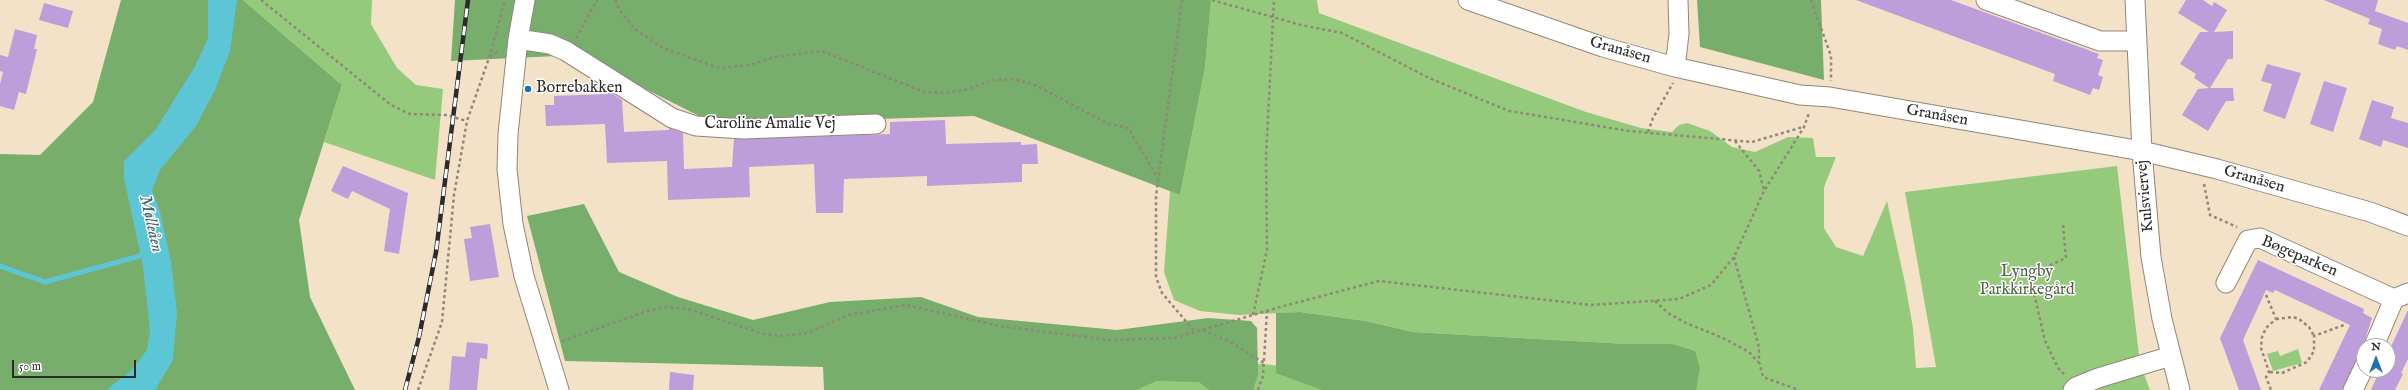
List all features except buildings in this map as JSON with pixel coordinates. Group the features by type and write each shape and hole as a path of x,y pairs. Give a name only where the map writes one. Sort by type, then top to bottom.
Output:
{"street":[{"path":"525,0 518,39 508,134 507,169 513,224 524,276 559,390"},
{"name":"Granåsen","path":"1468,0 1603,47 1676,67 1800,94 1823,96 2142,151 2370,212 2408,226"},
{"path":"1676,67 1679,34 1678,0"},
{"path":"1986,0 2100,41 2137,41"},
{"name":"Kulsviervej","path":"2135,0 2142,151 2151,257 2162,319 2180,390"},
{"name":"Caroline Amalie Vej","path":"518,39 550,44 568,52 672,118 696,126 744,129 876,124"},
{"name":"Bøgeparken","path":"2226,283 2248,240 2260,238 2401,296 2378,338"},
{"path":"2075,388 2171,356"},
{"path":"2353,390 2359,378"}],"path":[{"path":"261,0 391,105 410,114 446,115 467,121"},
{"path":"418,390 442,322 454,195 467,121 489,58 505,0"},
{"path":"568,52 597,0"},
{"path":"616,0 620,11 636,30 663,48 719,68 750,65 775,57 822,51 924,92 945,93 966,90 993,80 1014,79 1035,85 1109,124 1128,128 1158,178"},
{"path":"1182,0 1158,178 1156,277 1162,293 1195,332"},
{"path":"1212,0 1273,18 1342,33 1429,78 1508,111 1648,132 1752,142 1804,127"},
{"path":"1253,315 1267,250 1266,156 1274,0"},
{"path":"546,347 650,310 667,307 688,309 764,334 783,336 808,333 848,315 906,305 1000,326 1110,340 1175,338 1379,280 1591,305 1679,299 1711,285 1734,257 1764,191 1823,96 1832,76 1831,56 1811,0"},
{"path":"1648,132 1653,118 1672,85 1676,67"},
{"path":"1735,140 1760,171 1764,191"},
{"path":"2201,166 2210,214"},
{"path":"2064,225 2066,258 2035,272 2032,284 2045,341 2058,368 2075,388"},
{"path":"1734,257 1759,347 1759,362 1763,377 1799,390"},
{"path":"2266,296 2276,319"},
{"path":"1654,301 1668,313 1686,324 1723,338 1749,352 1759,362"},
{"path":"1258,390 1263,376 1266,311"},
{"path":"2293,317 2299,319 2309,327 2314,336 2314,351 2307,362 2282,373 2269,372 2260,348 2262,337 2266,328 2276,319 2293,317"},
{"path":"2314,336 2344,325"},
{"path":"1202,330 1232,343 1264,363"},
{"path":"2269,372 2266,377 2271,390"}],"green space":[{"path":"121,0 243,0 342,85 299,220 310,297 355,390 0,390 0,154 40,155 93,102"},
{"path":"243,0 372,0 371,24 397,68 416,85 443,89 435,180 324,142 342,85"},
{"path":"455,0 1211,0 1205,68 1180,195 974,116 715,124 578,55 451,61"},
{"name":"Lyngby Parkkirkegård","path":"1211,0 1317,0 1319,13 1586,112 1641,128 1672,132 1679,125 1687,123 1710,131 1732,147 1755,152 1788,137 1813,138 1816,157 1836,157 1824,187 1824,228 1836,247 1863,256 1887,201 1913,328 1916,368 1936,367 1905,192 2117,166 2140,364 2150,390 824,390 1214,359 1349,373 1672,344 1627,344 1413,332 1366,321 1300,312 1239,315 1200,311 1174,300 1164,272 1170,191 1180,195 1205,68"},
{"path":"1697,0 1821,0 1824,80 1700,47"},
{"path":"584,204 619,272 678,297 753,320 830,302 921,297 978,317 1117,330 1208,318 1251,321 1257,328 1258,375 1253,390 1209,390 1199,382 1157,381 1136,390 824,390 823,367 565,361 527,216"},
{"path":"1300,312 1366,321 1413,332 1627,344 1672,344 1695,351 1700,368 1696,390 1322,390 1276,373 1276,313"},
{"path":"2298,349 2302,363 2273,371 2267,354 2278,351 2280,356"}],"water":[{"name":"Mølleåen","path":"208,0 237,0 230,51 215,90 196,126 160,170 152,190 160,212 171,262 177,313 173,360 155,390 106,390 131,371 147,350 150,330 143,266 124,178 124,161 156,129 194,68 208,39"}],"waterway":[{"name":"Mølleåen","path":"0,266 45,282 147,254"}],"railway":[{"path":"405,390 419,337 436,252 468,0"}],"place":[{"name":"Borrebakken","path":"528,89"}]}
